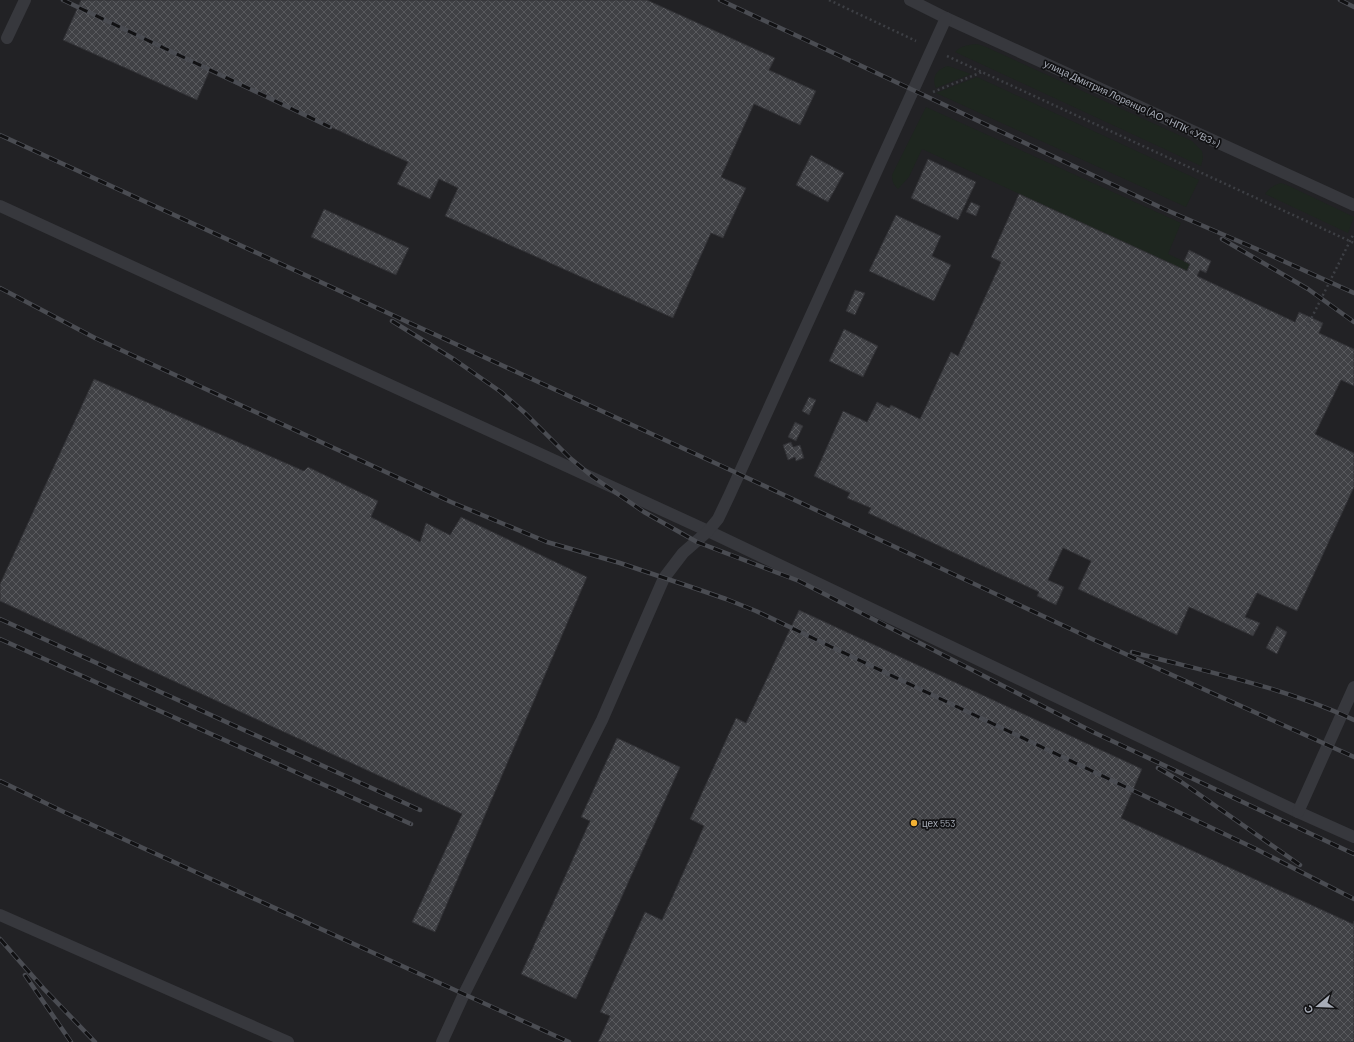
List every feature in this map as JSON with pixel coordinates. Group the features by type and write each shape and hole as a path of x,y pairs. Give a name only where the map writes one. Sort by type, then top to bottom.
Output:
{"lane":[{"path":"7,38 25,0"},
{"name":"улица Дмитрия Лоренцо (АО «НПК «УВЗ»)","path":"910,0 946,18 1354,205"},
{"path":"442,1042 464,994 602,720 664,578 683,553 708,531 718,519 946,18"},
{"path":"0,206 708,531 1298,812 1354,837"},
{"path":"1298,812 1354,687"},
{"path":"0,915 288,1042"}],"path":[{"path":"829,0 932,49 1354,243"},
{"path":"931,92 983,72"},
{"path":"1307,327 1354,233"}],"shaded area":[{"path":"0,0 1354,0 1354,1042 0,1042"},
{"path":"977,44 1192,141 1202,151 1203,158 1201,166 955,52 968,45"},
{"path":"948,66 971,74 936,88 934,80 936,74 944,67"},
{"path":"977,77 1199,180 1186,207 936,93"},
{"path":"926,107 1181,223 1168,254 1190,264 1187,271 922,149 909,177 898,189 893,182 892,175"},
{"path":"1281,183 1354,217 1348,233 1265,194 1272,187"}],"building":[{"path":"81,0 647,0 775,58 769,70 816,91 800,125 754,104 721,177 746,188 723,238 711,233 673,318 445,216 458,188 439,179 430,199 397,184 408,162 209,72 197,100 63,40"},
{"path":"811,155 844,173 828,202 796,185"},
{"path":"928,159 976,182 958,220 911,198"},
{"path":"1019,194 1187,271 1190,264 1184,261 1189,250 1211,261 1206,273 1200,270 1197,276 1295,322 1299,312 1323,323 1319,333 1354,349 1354,386 1341,380 1315,434 1354,453 1354,487 1297,611 1257,593 1245,617 1260,623 1253,636 1189,607 1177,635 1078,589 1091,561 1063,548 1048,580 1064,587 1056,605 1037,596 1039,592 868,513 871,508 847,498 850,493 814,476 843,411 867,422 877,402 889,408 891,405 920,419 951,352 958,356 1001,262 991,257"},
{"path":"971,202 980,206 976,216 966,212"},
{"path":"324,209 409,248 396,275 311,237"},
{"path":"896,215 941,236 932,256 951,265 934,301 869,271"},
{"path":"855,290 865,293 855,315 846,311"},
{"path":"844,329 878,346 863,377 829,361"},
{"path":"94,379 304,471 308,467 378,501 371,517 420,542 426,523 450,535 461,517 587,577 435,932 412,922 462,814 0,601 0,584"},
{"path":"809,397 816,400 809,415 802,411"},
{"path":"795,422 803,426 796,441 788,437"},
{"path":"791,442 793,447 800,445 804,458 796,461 795,457 788,460 783,445"},
{"name":"цех 553","path":"799,610 1142,769 1121,818 1353,924 1354,921 1354,1042 598,1042 610,1016 600,1012 645,912 662,920 704,826 690,819 736,718 746,723"},
{"path":"1277,626 1287,632 1277,654 1266,648"},
{"path":"617,738 680,767 576,999 521,974 590,821 581,817"}],"railway":[{"path":"63,0 330,127"},
{"path":"720,0 1164,209 1354,293"},
{"path":"1340,0 1354,7"},
{"path":"0,135 739,474 1090,638 1354,757"},
{"path":"1222,239 1308,289 1354,322"},
{"path":"0,288 95,338 451,502 547,542 620,563 726,599 756,611 1256,849 1354,899"},
{"path":"392,321 455,360 501,392 525,413 570,458 593,477 644,512 697,542 799,581 1095,733 1354,854"},
{"path":"0,619 420,810"},
{"path":"0,639 411,824"},
{"path":"1132,652 1273,689 1327,708 1354,720"},
{"path":"1158,768 1180,781 1300,865"},
{"path":"0,781 64,812 569,1042"},
{"path":"0,939 44,989 95,1042"},
{"path":"25,975 71,1042"}],"place":[{"name":"цех 553","path":"914,823"}]}
